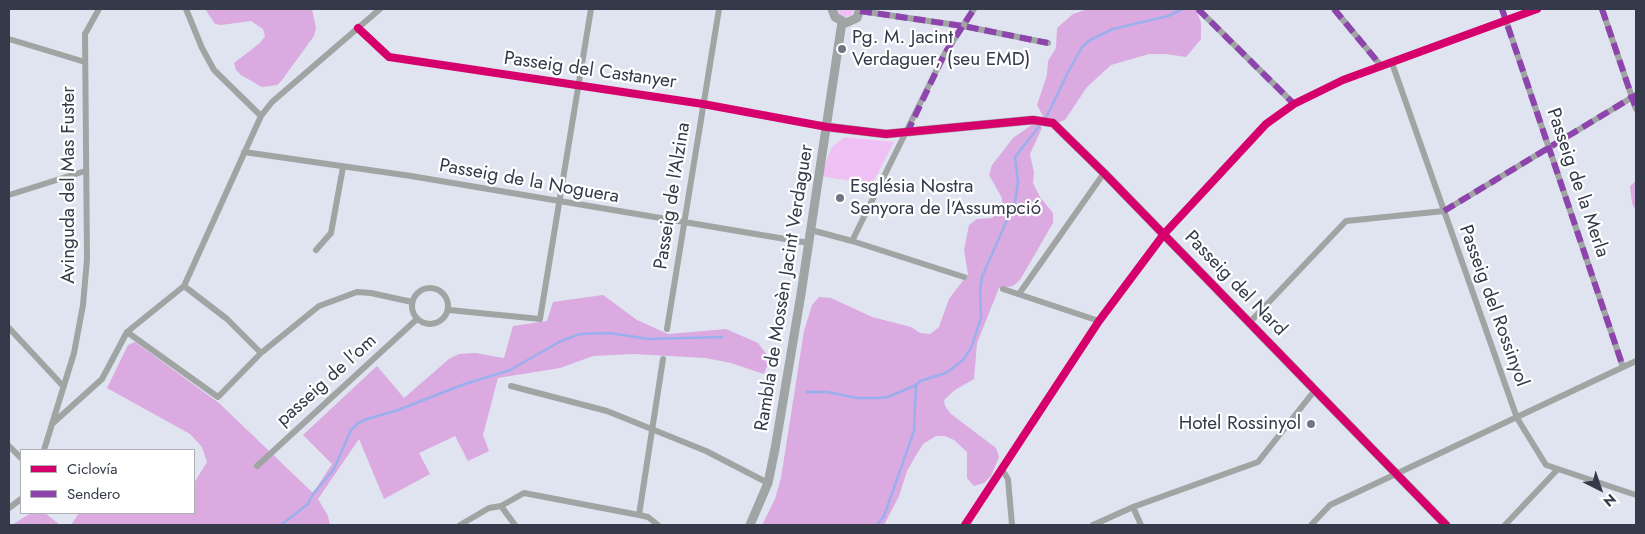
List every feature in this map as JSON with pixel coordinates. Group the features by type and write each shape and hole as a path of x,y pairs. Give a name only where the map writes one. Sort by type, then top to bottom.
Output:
{"street":[{"name":"Avinguda del Mas Fuster","path":"44,449 74,353 83,305 87,259 85,34 99,9"},
{"path":"186,9 202,48 214,70 261,116"},
{"path":"52,424 102,379 127,332 184,286 261,116 272,102 380,9"},
{"path":"449,310 540,319 561,203 591,9"},
{"name":"Passeig de l'Alzina","path":"667,329 718,9"},
{"path":"832,9 835,17 842,22 854,20 860,10 963,26 1048,43"},
{"path":"852,240 907,133 945,53 974,9"},
{"path":"1334,9 1382,67"},
{"name":"Passeig de la Merla","path":"1502,9 1623,366"},
{"path":"965,525 1003,471 1099,321 1164,234 1266,124 1294,104 1342,80 1537,9"},
{"path":"1602,9 1634,96 1636,109"},
{"path":"1199,10 1294,104"},
{"name":"Rambla de Mossèn Jacint Verdaguer","path":"750,525 768,483 809,243 842,22"},
{"name":"Passeig del Castanyer","path":"358,28 390,57 703,104 827,127"},
{"path":"9,39 85,62"},
{"name":"Passeig del Rossinyol","path":"1392,63 1517,418 1546,465 1636,495"},
{"path":"1250,322 1346,221 1444,211 1634,96"},
{"name":"Passeig del Nard","path":"827,127 886,134 1043,120 1060,128 1446,525"},
{"name":"Passeig de la Noguera","path":"244,152 809,243"},
{"path":"316,250 331,233 343,167"},
{"path":"9,195 85,172"},
{"path":"1019,294 1104,173"},
{"path":"811,230 852,240 964,277"},
{"path":"184,286 227,319 261,353"},
{"path":"434,287 448,298 449,310 442,320 434,324 428,324 417,319 412,302 419,291 434,287"},
{"path":"1003,289 1099,321"},
{"path":"127,332 218,397 261,353 319,306 335,298 357,292 371,293 412,302"},
{"name":"passeig de l'om","path":"257,466 417,319"},
{"path":"9,328 63,386"},
{"path":"639,514 663,359"},
{"path":"1311,525 1330,505 1636,361"},
{"path":"511,386 606,411 706,451 768,483"},
{"path":"1093,525 1133,507 1258,462 1315,390"},
{"path":"9,446 20,457"},
{"path":"1505,525 1557,470"},
{"path":"1003,471 1008,479 1012,525"},
{"path":"460,525 489,508 501,506 524,493 639,514 648,517 658,525"},
{"path":"9,508 20,500"},
{"path":"501,506 515,525"},
{"path":"1133,507 1141,525"}],"shaded area":[{"path":"205,9 312,9 316,28 314,36 282,80 277,85 262,87 241,75 236,70 234,63 260,43 265,36 263,29 251,21 215,24"},
{"path":"837,9 855,9 851,16 845,17 840,15"},
{"path":"1088,9 1196,9 1201,23 1201,39 1186,57 1149,54 1111,65 1087,87 1065,120 1057,123 1044,118 1037,105 1047,75 1048,61 1056,48 1057,28 1073,14"},
{"path":"1033,124 1039,124 1042,128 1030,154 1034,173 1033,183 1040,197 1053,213 1053,223 1020,280 1013,286 999,288 977,343 974,379 955,390 944,400 945,406 951,414 996,448 999,457 991,476 984,483 974,486 967,478 967,452 954,440 945,436 936,436 923,444 915,457 907,471 899,496 884,525 762,525 775,499 781,478 804,331 812,305 819,297 831,298 872,317 911,327 920,333 930,334 939,327 949,299 968,274 964,250 969,225 977,219 992,218 1002,207 1002,198 989,175 992,165 1013,138"},
{"path":"845,137 894,142 872,184 820,176 832,147"},
{"path":"1636,181 1636,212 1632,203 1630,186"},
{"path":"603,295 637,320 668,334 726,329 758,343 770,359 764,374 731,363 705,358 634,354 593,356 560,368 498,378 483,435 489,451 468,461 455,436 419,453 430,474 384,499 359,439 318,499 328,516 330,525 71,525 78,514 195,514 195,481 207,462 202,447 190,434 107,388 128,345 135,342 219,403 313,493 332,464 303,435 377,366 404,398 449,359 459,354 475,353 504,358 513,326 547,321 553,302"},
{"path":"29,514 46,514 60,525 12,525"}],"waterway":[{"path":"1047,116 1082,47 1090,40 1113,29 1168,16 1183,9"},
{"path":"877,525 884,516 914,431 916,385 920,381 946,373 963,360 971,348 981,318 980,292 982,277 1015,202 1018,182 1015,157 1041,124"},
{"path":"281,525 308,504 313,494 334,469 351,430 358,423 367,419 398,410 462,385 510,370 561,341 580,334 609,333 649,339 722,337"},
{"path":"807,392 827,392 857,398 877,398 888,397 916,385"}],"marked path":[{"path":"907,133 945,53 974,9"},
{"path":"1198,9 1294,104"},
{"path":"1334,9 1382,67"},
{"path":"1502,9 1623,367"},
{"path":"1602,9 1636,109"},
{"path":"860,11 963,26 1048,43"},
{"path":"1444,211 1636,95"}],"cycle path":[{"path":"965,525 1099,321 1164,234 1266,124 1294,104 1343,80 1537,9"},
{"path":"358,28 389,57 703,104 827,127 886,134 1033,120 1053,123 1104,173 1446,525"}],"place":[{"name":"Pg. M. Jacint Verdaguer, (seu EMD)","path":"842,49"},
{"name":"Església Nostra Senyora de l'Assumpció","path":"840,198"},
{"name":"Hotel Rossinyol","path":"1311,424"}]}
